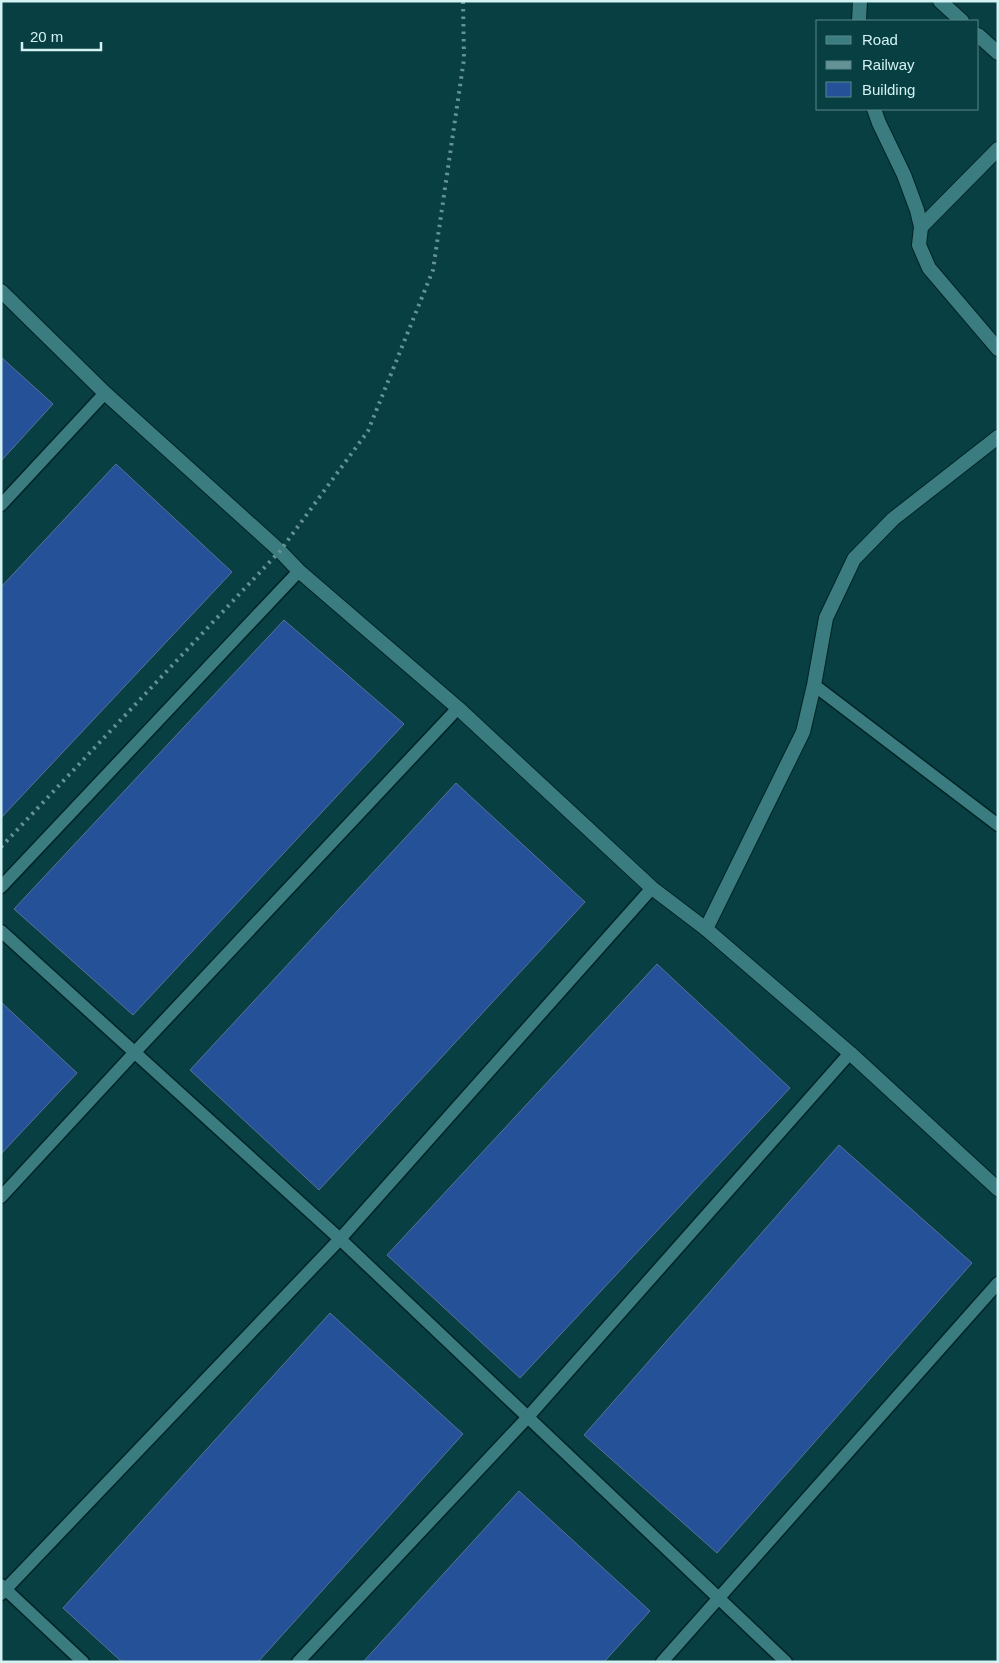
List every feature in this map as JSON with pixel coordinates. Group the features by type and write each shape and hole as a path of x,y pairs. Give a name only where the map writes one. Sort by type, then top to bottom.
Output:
{"street":[{"path":"859,20 860,1"},
{"path":"940,1 961,20"},
{"path":"979,36 998,53"},
{"path":"874,110 904,175 917,210 921,227 919,246 929,268 998,349"},
{"path":"921,227 998,149"},
{"path":"1,291 105,393 280,551 299,571 458,708 652,888 706,928 850,1053 998,1189"},
{"path":"706,928 803,732 826,618 854,559 893,519 998,437"}],"lane":[{"path":"1,505 105,393"},
{"path":"1,887 299,571"},
{"path":"814,685 998,825"},
{"path":"1,1196 458,708"},
{"path":"83,1662 3,1589 340,1239 652,888"},
{"path":"1,931 340,1239 786,1662"},
{"path":"298,1662 527,1418 850,1053"},
{"path":"662,1662 998,1282"}],"building":[{"path":"1,357 53,404 1,461"},
{"path":"116,464 232,572 1,818 1,587"},
{"path":"284,620 404,724 133,1015 14,909"},
{"path":"456,783 585,902 319,1190 190,1070"},
{"path":"657,964 790,1088 520,1378 387,1255"},
{"path":"1,1002 77,1073 1,1154"},
{"path":"839,1145 972,1263 717,1553 584,1435"},
{"path":"330,1313 463,1434 258,1662 122,1662 63,1608"},
{"path":"519,1491 650,1611 604,1662 363,1662"}],"railway":[{"path":"1,847 280,551 368,431 433,270 464,59 463,1"}]}
